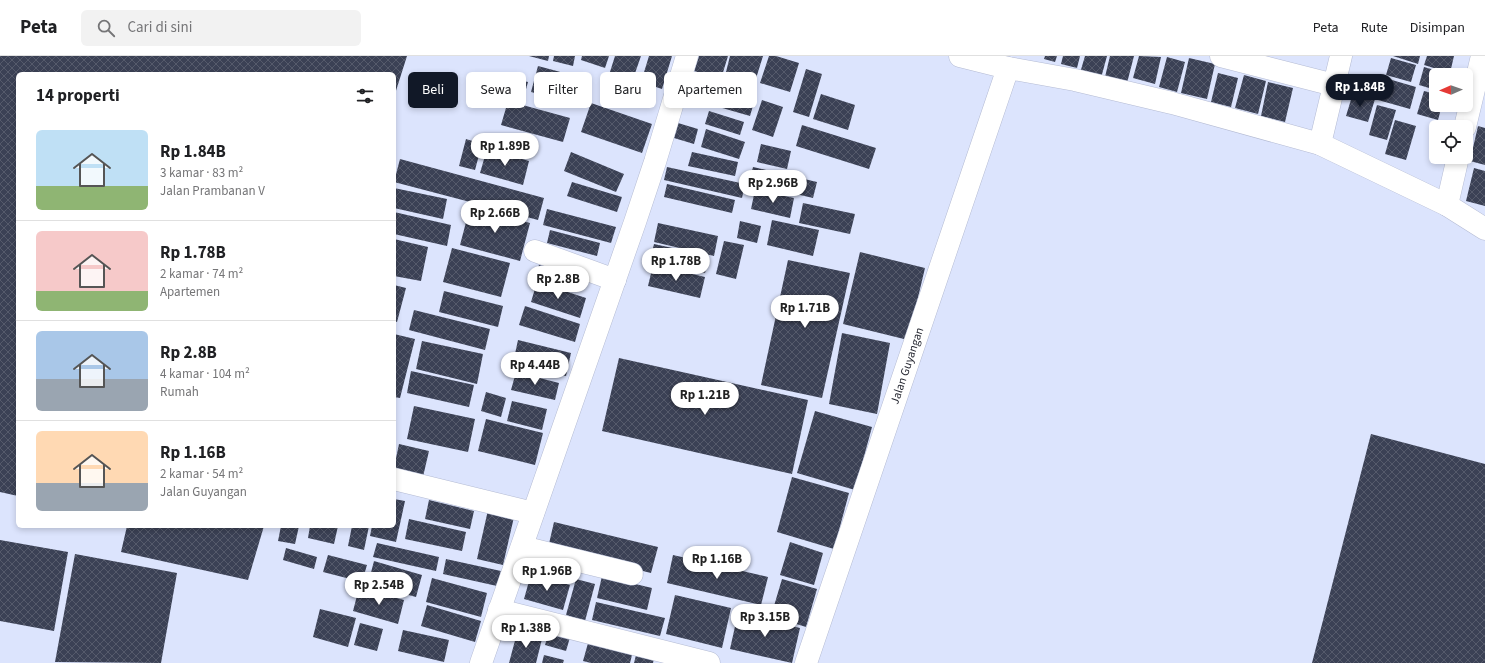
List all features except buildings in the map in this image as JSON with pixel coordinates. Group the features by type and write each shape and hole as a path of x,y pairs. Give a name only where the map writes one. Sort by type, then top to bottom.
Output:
{"street":[{"path":"481,663 615,280 655,162 687,56"},
{"path":"960,56 1008,68 1075,80 1172,103 1320,144 1447,205 1485,229"},
{"path":"1221,56 1334,85"},
{"path":"1320,144 1341,56"},
{"path":"1467,120 1482,56"},
{"name":"Jalan Guyangan","path":"806,663 1008,68"},
{"path":"1447,205 1456,164"},
{"path":"535,251 615,280"},
{"path":"396,480 534,514"},
{"path":"522,547 632,574"},
{"path":"500,610 709,663"}]}
